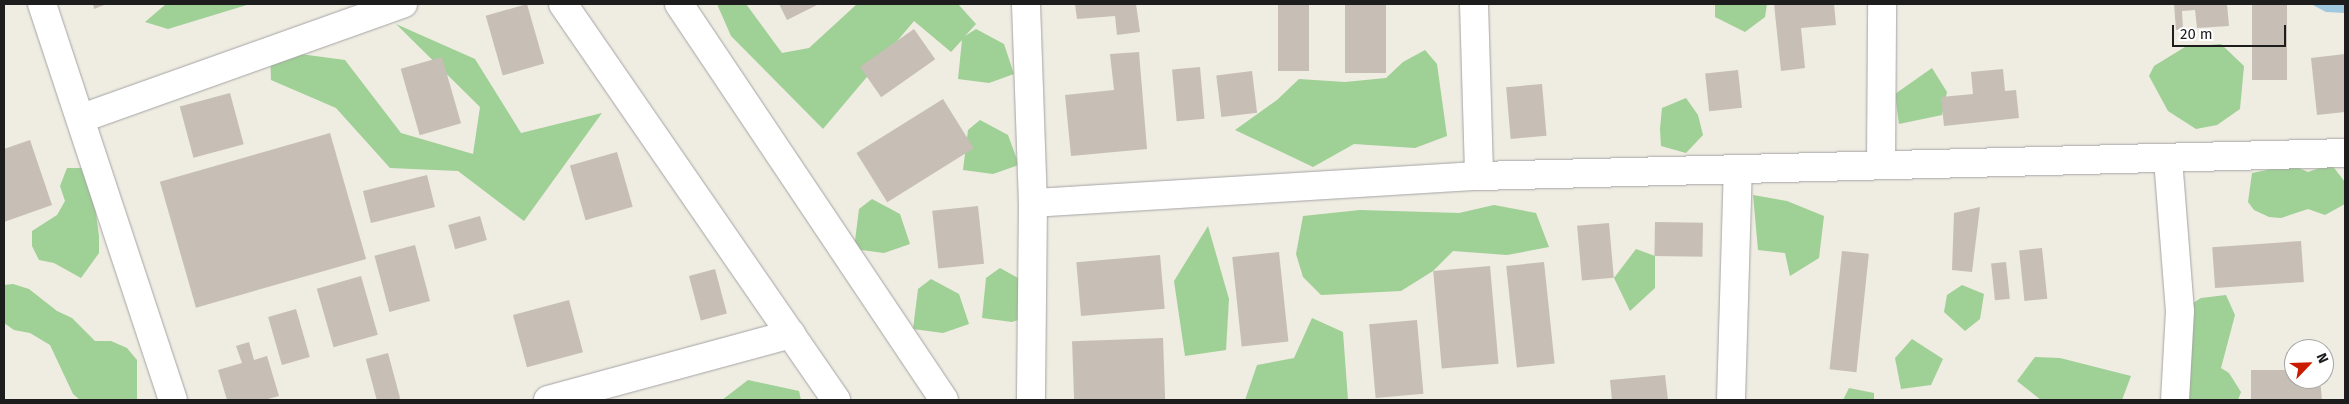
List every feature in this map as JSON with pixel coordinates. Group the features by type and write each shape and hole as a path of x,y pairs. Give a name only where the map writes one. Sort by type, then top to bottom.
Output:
{"street":[{"path":"42,4 82,118 173,400"},
{"path":"82,118 404,4"},
{"path":"563,4 836,400"},
{"path":"679,4 944,400"},
{"path":"1026,4 1033,203 1031,400"},
{"path":"1474,4 1479,176"},
{"path":"1881,165 1882,4"},
{"path":"1033,203 1479,176 2345,154"},
{"path":"2168,159 2180,311 2175,400"},
{"path":"1731,400 1738,169"},
{"path":"548,400 791,334"}],"green space":[{"path":"166,4 250,4 168,29 145,22"},
{"path":"717,4 746,4 782,53 809,48 857,4 958,4 976,24 965,36 976,29 1004,44 1014,74 989,83 958,79 962,40 951,52 914,21 823,129 731,36"},
{"path":"1715,4 1767,4 1765,17 1745,32 1715,17"},
{"path":"396,24 475,59 521,133 602,113 524,221 458,171 390,168 336,108 271,80 270,50 345,60 401,133 473,154 480,107"},
{"path":"2221,44 2244,66 2240,109 2217,125 2196,129 2168,111 2149,76 2154,66 2185,47"},
{"path":"1425,50 1437,64 1447,136 1415,148 1354,144 1313,167 1235,130 1277,100 1299,79 1345,82 1386,78 1403,62"},
{"path":"1932,68 1947,92 1942,115 1899,124 1895,94"},
{"path":"1686,98 1698,115 1703,135 1686,153 1661,146 1660,129 1662,108"},
{"path":"980,120 1008,135 1019,165 993,174 963,170 968,130"},
{"path":"2331,164 2345,182 2345,204 2325,215 2308,209 2281,218 2269,217 2254,210 2248,202 2252,173 2292,165 2308,172"},
{"path":"67,168 82,168 92,185 99,236 99,253 81,278 54,263 39,260 32,246 32,231 57,215 65,201 60,186"},
{"path":"1753,195 1787,201 1824,216 1819,258 1790,276 1785,253 1758,250"},
{"path":"872,199 900,214 910,244 884,253 854,249 859,209"},
{"path":"1494,205 1536,213 1549,247 1507,255 1453,251 1433,271 1401,291 1321,295 1303,277 1296,254 1303,216 1360,210 1459,213"},
{"path":"1208,226 1229,299 1226,350 1185,356 1174,281"},
{"path":"1636,249 1655,256 1655,288 1630,311 1614,278"},
{"path":"1000,268 1027,283 1038,313 1012,322 982,318 986,278"},
{"path":"931,279 959,294 969,324 943,333 913,329 918,289"},
{"path":"13,284 29,289 57,311 72,318 95,341 111,341 127,348 137,360 137,400 80,400 73,394 50,345 30,333 14,330 4,323 4,285"},
{"path":"1962,285 1984,294 1980,319 1965,331 1944,312 1947,295"},
{"path":"2226,295 2235,315 2221,368 2229,373 2241,392 2238,400 2189,400 2188,354 2180,311 2201,298"},
{"path":"1312,318 1343,332 1348,400 1245,400 1257,365 1294,358"},
{"path":"1912,339 1943,359 1931,385 1901,389 1895,358"},
{"path":"2035,357 2060,358 2131,376 2122,400 2041,400 2017,381"},
{"path":"748,380 799,391 801,400 722,400"},
{"path":"1849,388 1874,393 1874,400 1843,400"}],"water":[{"path":"2311,4 2345,4 2345,13 2326,12"}],"building":[{"path":"93,4 107,4 94,9"},
{"path":"527,4 544,64 503,75 486,16"},
{"path":"779,4 819,4 787,20"},
{"path":"1075,4 1136,4 1140,32 1117,35 1115,16 1077,19"},
{"path":"1278,4 1309,4 1309,71 1278,71"},
{"path":"1345,4 1386,4 1386,73 1345,73"},
{"path":"1774,4 1834,4 1836,25 1801,28 1805,68 1781,71"},
{"path":"2174,4 2227,4 2229,26 2197,28 2195,10 2182,11 2183,29 2176,30"},
{"path":"2252,4 2287,4 2287,80 2252,80"},
{"path":"914,29 935,59 881,97 860,67"},
{"path":"1139,52 1147,149 1071,156 1065,95 1114,90 1110,54"},
{"path":"2345,54 2345,112 2317,115 2311,58"},
{"path":"442,57 461,123 420,135 401,69"},
{"path":"1200,67 1205,119 1177,121 1172,69"},
{"path":"2003,69 2005,91 2016,90 2019,118 1944,126 1941,97 1973,94 1971,72"},
{"path":"1738,70 1742,108 1709,111 1705,73"},
{"path":"1252,71 1257,113 1221,117 1216,75"},
{"path":"1542,84 1547,136 1511,139 1506,87"},
{"path":"230,93 244,144 193,158 180,106"},
{"path":"943,99 974,148 887,202 856,153"},
{"path":"330,133 366,259 196,308 160,182"},
{"path":"30,140 52,205 4,222 4,149"},
{"path":"617,152 633,207 586,220 570,166"},
{"path":"427,175 435,207 371,223 363,191"},
{"path":"978,206 984,264 938,268 932,211"},
{"path":"1980,207 1972,272 1952,270 1954,213"},
{"path":"480,216 487,240 455,249 448,225"},
{"path":"1655,222 1703,223 1702,257 1654,256"},
{"path":"1609,223 1614,278 1582,281 1577,226"},
{"path":"2301,241 2304,282 2215,288 2212,247"},
{"path":"415,245 430,301 389,312 374,256"},
{"path":"2042,248 2047,299 2024,301 2019,250"},
{"path":"1842,251 1869,254 1856,372 1830,369"},
{"path":"1279,252 1288,342 1242,346 1232,257"},
{"path":"1160,255 1165,309 1081,316 1076,262"},
{"path":"1544,262 1555,363 1517,367 1506,266"},
{"path":"2006,262 2010,299 1995,300 1991,264"},
{"path":"1490,266 1499,364 1442,369 1433,271"},
{"path":"715,269 727,313 701,320 689,276"},
{"path":"361,276 378,335 334,347 317,289"},
{"path":"569,300 583,352 527,367 513,315"},
{"path":"296,309 310,357 282,365 268,317"},
{"path":"1417,320 1423,394 1376,398 1369,324"},
{"path":"1163,338 1165,400 1074,400 1072,341"},
{"path":"249,342 254,360 267,356 279,396 264,400 227,400 218,370 242,363 236,346"},
{"path":"388,353 400,398 377,400 366,359"},
{"path":"2251,370 2284,370 2284,389 2321,389 2322,400 2251,400"},
{"path":"1665,375 1668,400 1612,400 1610,380"}]}
